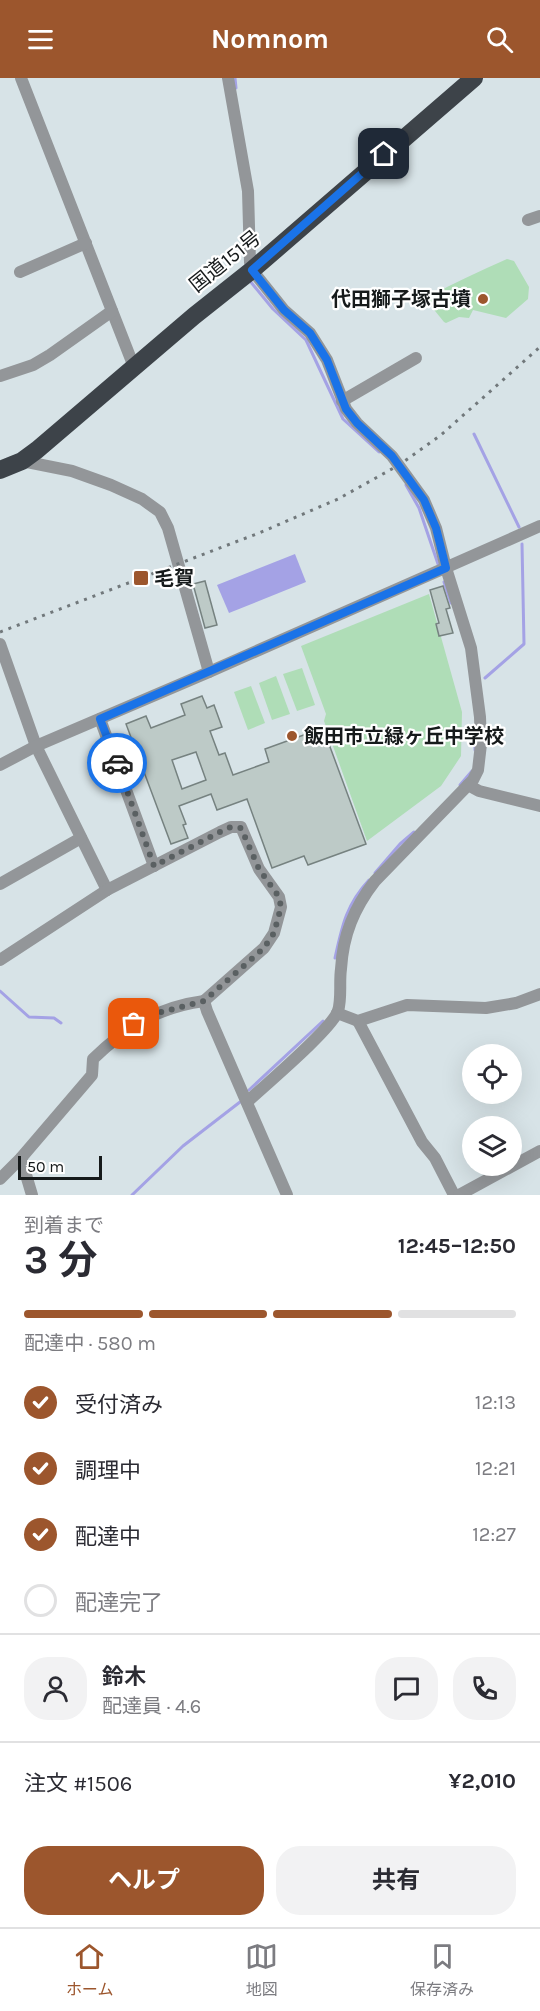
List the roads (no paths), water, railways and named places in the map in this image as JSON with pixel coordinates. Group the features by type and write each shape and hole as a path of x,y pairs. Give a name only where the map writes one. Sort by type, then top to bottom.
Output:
{"highway":[{"name":"国道151号","path":"0,470 22,461 252,270 474,78"}],"street":[{"path":"21,78 134,367"},
{"path":"228,78 248,191 252,270 273,298 310,333 319,345 342,401 357,423 392,456 424,500 436,528 471,648 480,717 481,744 478,770 468,785 362,897 351,919 344,941 338,1013 318,1036 247,1102"},
{"path":"528,220 540,216"},
{"path":"20,272 86,243"},
{"path":"0,376 33,365 112,311"},
{"path":"342,401 416,358"},
{"path":"22,461 72,471 111,485 142,499 160,512 168,528 209,672"},
{"path":"0,765 36,746 540,526"},
{"path":"0,644 36,746 107,890"},
{"path":"100,719 154,866"},
{"path":"468,785 479,791 540,806"},
{"path":"0,960 107,890 231,827 241,828 259,869 279,897 281,907 277,923 264,948 204,1001 150,1015 134,1024 101,1051 93,1059 92,1075 21,1158 0,1179"},
{"path":"0,884 81,838"},
{"path":"338,1013 358,1020 407,1005 486,1008 516,1003 540,994"},
{"path":"204,1001 287,1195"},
{"path":"358,1020 422,1142 435,1158 453,1195"},
{"path":"459,1195 540,1150"},
{"path":"21,1158 32,1195"}],"water":[{"path":"295,554 306,582 229,613 217,585"}],"waterway":[{"path":"235,78 236,88"},
{"path":"250,281 273,309 306,340 343,419 379,452"},
{"path":"474,434 519,527"},
{"path":"406,485 419,508 438,564"},
{"path":"485,678 524,644 522,544"},
{"path":"444,582 451,603"},
{"path":"475,736 475,750"},
{"path":"460,785 472,771"},
{"path":"375,873 400,844 414,832"},
{"path":"335,958 350,907 369,880"},
{"path":"0,991 29,1017 54,1018 61,1023"},
{"path":"249,1090 323,1021"},
{"path":"132,1195 183,1146 240,1102"}],"railway":[{"path":"0,632 259,533 338,499 399,465 441,435 540,347"}],"place":[{"name":"代田獅子塚古墳","path":"483,299"},
{"name":"毛賀","path":"141,578"},
{"name":"飯田市立緑ヶ丘中学校","path":"292,736"}]}
